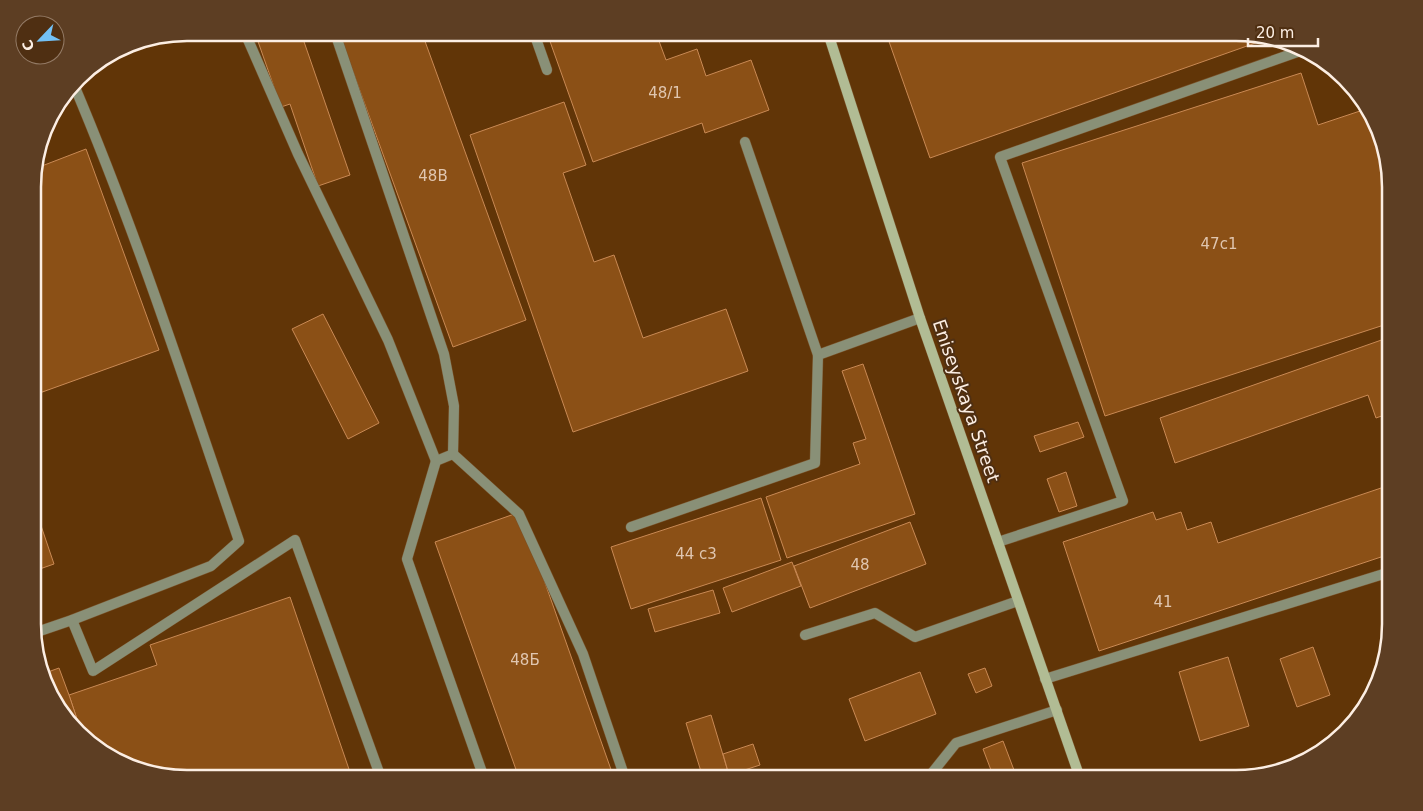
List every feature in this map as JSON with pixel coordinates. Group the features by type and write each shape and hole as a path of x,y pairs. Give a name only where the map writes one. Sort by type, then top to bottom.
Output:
{"street":[{"name":"Eniseyskaya Street","path":"831,41 920,318 1077,769"}],"lane":[{"path":"249,41 298,154 388,340 436,461 407,559 481,770"},
{"path":"338,41 444,354 454,406 453,454 519,514 583,654 621,770"},
{"path":"537,41 547,70"},
{"path":"998,542 1123,502 1000,157 1294,53"},
{"path":"41,630 211,566 239,541 142,261 77,91"},
{"path":"631,527 814,463 818,355 745,142"},
{"path":"818,355 920,318"},
{"path":"436,461 453,454"},
{"path":"72,620 93,671 296,540 378,770"},
{"path":"1045,679 1381,575"},
{"path":"805,635 875,613 915,637 1018,601"},
{"path":"935,769 956,743 1056,710"}],"building":[{"path":"258,41 304,41 350,175 318,186 290,104 281,107"},
{"path":"342,41 425,41 526,320 453,347"},
{"path":"550,41 659,41 666,60 697,49 706,76 751,60 769,110 705,133 702,123 593,162"},
{"path":"889,41 1257,42 930,158"},
{"path":"1301,73 1318,125 1360,111 1374,140 1381,177 1381,326 1105,416 1022,163"},
{"path":"564,102 586,165 563,173 594,262 614,255 643,338 726,309 748,371 573,432 470,135"},
{"path":"86,149 159,350 41,392 41,187 43,166"},
{"path":"323,314 379,423 348,439 292,329"},
{"path":"1381,340 1381,416 1376,418 1368,395 1175,463 1160,418"},
{"path":"863,364 915,514 787,558 766,497 860,464 853,443 866,439 842,371"},
{"path":"1078,422 1084,437 1040,452 1034,436"},
{"path":"1066,472 1077,506 1059,512 1047,479"},
{"path":"1381,488 1381,557 1099,651 1063,542 1153,512 1156,520 1181,512 1187,530 1211,522 1218,543"},
{"path":"761,498 781,560 631,609 611,547"},
{"path":"520,512 611,770 516,770 435,542"},
{"path":"910,522 926,564 810,608 794,566"},
{"path":"41,526 54,564 41,569"},
{"path":"792,562 801,586 732,612 723,588"},
{"path":"713,590 720,613 655,632 648,609"},
{"path":"290,597 349,770 168,769 131,759 98,740 78,720 69,695 157,665 150,645"},
{"path":"1313,647 1330,695 1297,707 1280,659"},
{"path":"1228,657 1249,726 1200,741 1179,672"},
{"path":"59,668 78,720 61,697 49,672"},
{"path":"985,668 992,686 976,693 968,674"},
{"path":"920,672 936,714 865,741 849,699"},
{"path":"711,715 727,769 700,770 686,723"},
{"path":"1003,741 1014,769 991,769 983,749"},
{"path":"753,744 760,765 746,769 727,769 723,754"}]}
